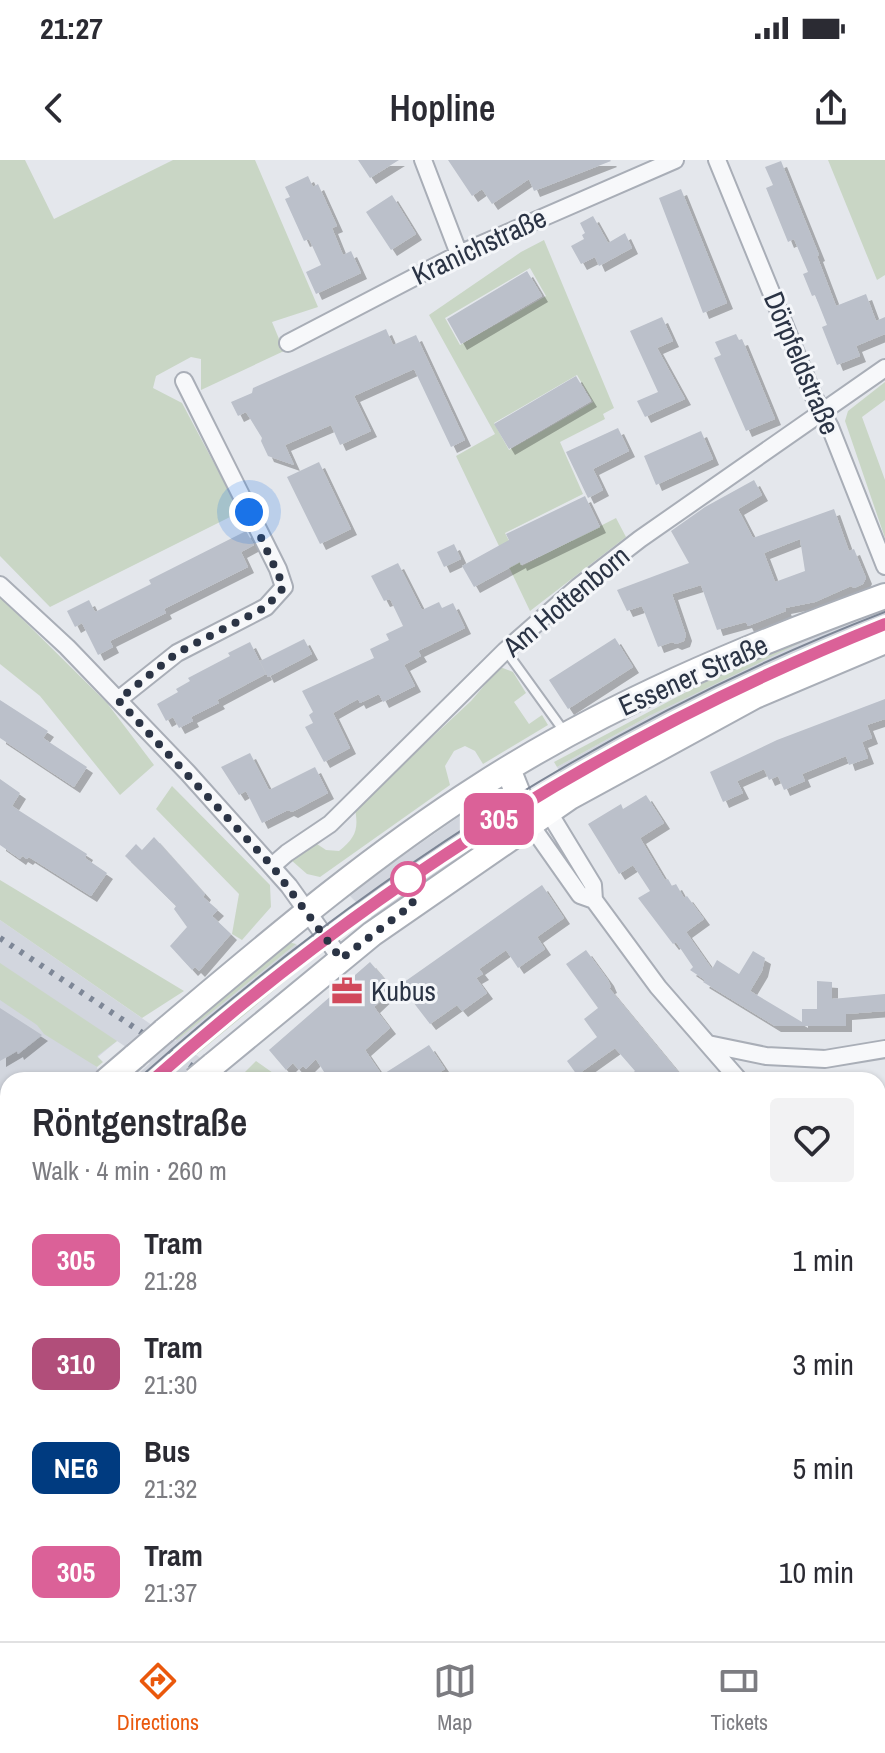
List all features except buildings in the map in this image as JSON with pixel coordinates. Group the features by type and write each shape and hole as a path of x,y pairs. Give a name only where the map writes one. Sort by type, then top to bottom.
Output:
{"main road":[{"name":"Essener Straße","path":"116,1072 307,913 391,848 508,769 630,701 718,660 885,596"},
{"name":"Essener Straße","path":"204,1072 341,959 433,890 539,818 690,729 755,696 885,641"},
{"path":"508,769 539,818"}],"street":[{"path":"423,160 459,254"},
{"name":"Kranichstraße","path":"288,343 459,254 675,160"},
{"name":"Dörpfeldstraße","path":"717,160 885,566"},
{"name":"Am Hottenborn","path":"272,866 330,824 505,651 578,587 621,553 885,368"},
{"path":"118,700 177,653 266,607 284,587 278,569 184,381"},
{"path":"0,585 118,700 272,866 341,959"},
{"path":"539,818 580,895 594,900 658,987 732,1072"},
{"path":"708,1044 766,1056 825,1059 885,1049"}],"lane":[{"path":"505,651 567,735"}],"shaded area":[{"path":"885,606 885,630 640,742 567,782 557,767 747,667"},
{"path":"477,804 499,831 373,919 348,894"},
{"path":"0,920 175,1041 296,944 306,959 192,1052 220,1072 140,1072 150,1063 117,1041 89,1061 98,1072 0,1072"}],"green space":[{"path":"0,160 25,160 54,219 173,160 255,160 318,307 272,322 284,351 201,390 201,359 191,357 156,376 153,388 182,403 240,512 50,607 0,556"},
{"path":"828,160 885,160 885,275 877,280"},
{"path":"544,240 614,408 603,414 605,419 560,442 583,494 505,533 522,566 616,518 626,537 530,611 456,456 495,434 429,315 521,252","holes":["530,268 546,296 460,345 445,318","577,375 593,402 509,450 494,423"]},
{"path":"885,382 885,400 862,417 885,480 885,538 845,421 848,411"},
{"path":"0,597 107,703 154,765 120,795 40,696 0,664"},
{"path":"831,628 649,716 557,767 554,762 726,671"},
{"path":"500,667 513,672 526,693 514,702 529,724 542,715 548,725 483,764 475,751 465,746 454,751 445,766 450,785 320,877 307,874 291,860 314,842 326,850 339,851 352,838 356,828 355,809 471,701"},
{"path":"172,786 270,885 271,907 242,940 232,934 239,894 156,809"},
{"path":"0,880 184,991 142,1018 0,920"},
{"path":"288,942 296,944 177,1040 172,1037"},
{"path":"306,959 301,968 197,1054 193,1051"},
{"path":"0,963 117,1041 97,1056 103,1062 97,1067 44,1034 37,1025 0,1000"},
{"path":"256,1061 272,1072 245,1072"}],"tram line":[{"path":"146,1072 308,939 490,812 585,755 682,703 782,655 885,612"},
{"name":"305","path":"162,1072 270,982 357,915 431,862 524,803 686,714 804,657 885,624"},
{"path":"589,766 656,729"}],"railway":[{"path":"0,938 201,1072"}],"place":[{"name":"Kubus","path":"347,991"}],"route":[{"path":"249,512 284,587 266,607 177,653 118,700 272,866 341,959 413,904 408,879"}]}
